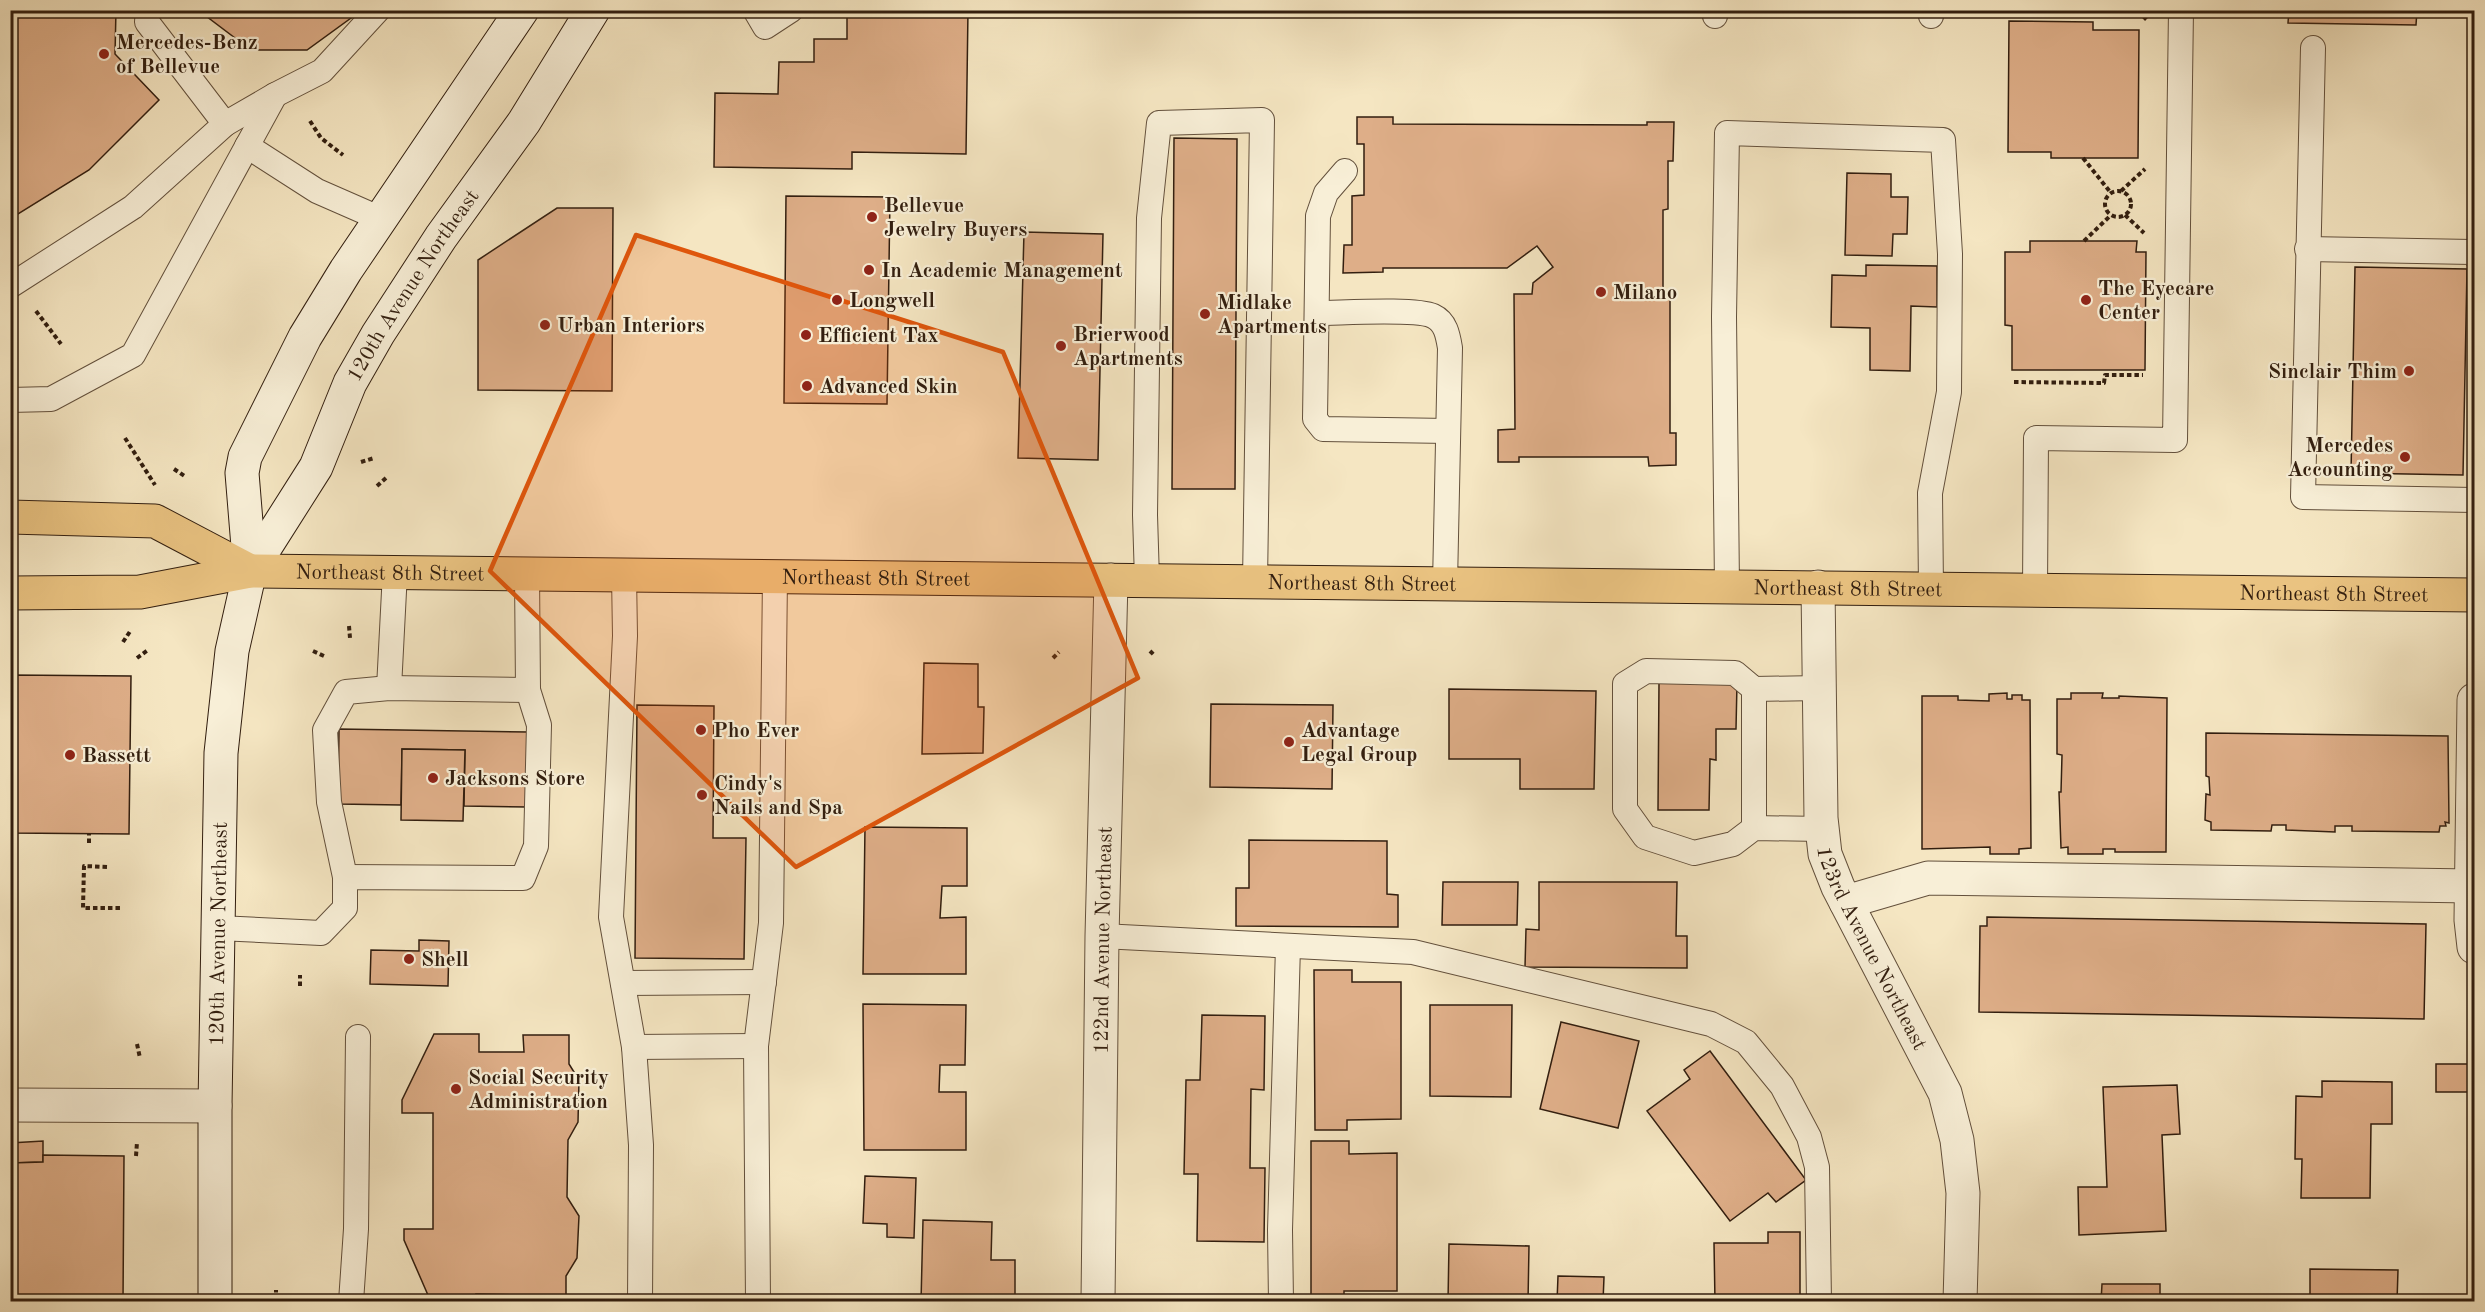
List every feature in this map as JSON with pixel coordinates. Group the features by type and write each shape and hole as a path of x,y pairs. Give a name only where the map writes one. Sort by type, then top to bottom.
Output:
{"main road":[{"name":"Northeast 8th Street","path":"10,518 155,520 250,571"},
{"name":"Northeast 8th Street","path":"10,593 140,592 250,571 2475,595"}],"street":[{"name":"120th Avenue Northeast","path":"215,1302 215,1106 221,753 232,651 250,571 242,473 245,457 305,337 381,219 522,10"},
{"name":"120th Avenue Northeast","path":"250,571 316,466 351,383 378,334 441,237 524,122 592,10"},
{"name":"122nd Avenue Northeast","path":"1098,1302 1102,936 1111,580"},
{"name":"123rd Avenue Northeast","path":"1818,587 1822,829 1825,854 1846,902 1945,1093 1957,1140 1963,1193 1959,1302"},
{"path":"2474,700 2471,920 2475,947"},
{"path":"1846,902 1928,878 2472,886"},
{"path":"10,1105 215,1106"}],"lane":[{"path":"148,10 147,22 225,124"},
{"path":"10,286 133,207 225,124 275,94 322,70 378,10"},
{"path":"755,10 765,27 791,10"},
{"path":"2035,590 2036,438 2175,440 2181,10"},
{"path":"2313,48 2303,497 2475,500"},
{"path":"10,400 51,399 133,356 275,94"},
{"path":"1147,580 1145,515 1149,218 1159,123 1262,120 1255,582"},
{"path":"1727,586 1724,317 1726,133 1942,140 1950,254 1949,392 1930,493 1931,588"},
{"path":"247,146 317,191 381,219"},
{"path":"1345,171 1326,193 1318,216 1315,419 1323,429 1448,431"},
{"path":"2307,249 2472,252 2475,255"},
{"path":"1317,313 1417,313 1435,317 1447,331 1450,348 1445,584"},
{"path":"389,688 395,572"},
{"path":"345,877 524,878 536,846 539,725 528,690 527,574"},
{"path":"624,575 625,636 611,917 634,1047 641,1145 640,1302"},
{"path":"759,1302 756,1046 771,923 775,576"},
{"path":"1819,687 1754,689 1735,673 1646,671 1625,684 1625,809 1645,837 1694,853 1733,844 1754,828 1822,829"},
{"path":"218,928 321,933 345,908 345,877 329,802 325,730 345,692 389,688 528,690"},
{"path":"1754,689 1754,828"},
{"path":"1102,936 1413,952 1711,1024 1746,1042 1782,1086 1809,1137 1817,1167 1819,1302"},
{"path":"1281,1302 1280,1230 1288,946"},
{"path":"623,983 764,981"},
{"path":"351,1302 356,1229 358,1036"},
{"path":"634,1047 756,1046"}],"path":[{"path":"310,121 321,138 343,154"},
{"path":"2083,158 2111,193"},
{"path":"2118,190 2128,195 2131,207 2126,215 2118,217 2111,215 2105,206 2106,197 2111,193 2118,190"},
{"path":"2084,241 2111,215"},
{"path":"2126,215 2146,236"},
{"path":"36,311 61,344"},
{"path":"2014,382 2104,383 2104,375 2152,375"},
{"path":"124,438 155,484"},
{"path":"362,462 374,458"},
{"path":"174,469 186,477"},
{"path":"377,486 386,478"},
{"path":"349,626 350,638"},
{"path":"123,642 130,630"},
{"path":"137,657 148,650"},
{"path":"313,651 324,656"},
{"path":"1150,651 1155,656"},
{"path":"1053,658 1059,652"},
{"path":"89,834 89,843"},
{"path":"107,867 84,866 83,908 120,908"},
{"path":"300,975 300,987"},
{"path":"137,1044 140,1058"},
{"path":"136,1156 137,1138"},
{"path":"276,1290 276,1300"}],"highlighted area":[{"path":"636,235 1003,352 1138,678 796,867 490,571"}],"building":[{"path":"10,10 116,10 115,54 159,100 89,170 10,219"},
{"path":"198,10 362,10 307,50 251,50"},
{"path":"885,10 968,10 966,154 852,152 852,169 714,167 715,93 778,94 779,62 814,62 814,39 847,39 847,16 885,16"},
{"path":"2289,10 2417,10 2416,25 2288,23"},
{"path":"2009,21 2093,22 2093,30 2139,30 2138,158 2051,158 2051,152 2008,152"},
{"name":"Milano","path":"1357,117 1393,117 1393,124 1647,125 1647,122 1674,122 1673,161 1668,161 1668,209 1663,210 1663,291 1670,291 1670,433 1676,433 1676,465 1649,466 1648,457 1519,457 1519,462 1498,462 1498,430 1515,429 1514,294 1532,294 1533,283 1553,267 1537,246 1507,268 1383,268 1383,272 1343,273 1344,245 1352,245 1352,196 1364,195 1364,144 1357,144"},
{"name":"Midlake Apartments","path":"1174,138 1237,139 1235,489 1172,489"},
{"path":"1847,173 1891,174 1891,197 1908,197 1907,234 1893,234 1892,256 1845,255"},
{"name":"Longwell","path":"786,196 890,197 887,404 784,403"},
{"name":"Urban Interiors","path":"557,208 613,208 612,391 478,390 478,260"},
{"name":"Brierwood Apartments","path":"1024,232 1103,234 1098,460 1018,458"},
{"path":"2030,241 2137,241 2136,252 2146,252 2145,370 2012,370 2012,326 2005,325 2005,252 2030,252"},
{"path":"1866,265 1937,266 1937,307 1911,306 1910,371 1870,370 1870,328 1831,327 1832,275 1866,276"},
{"name":"Sinclair Thim","path":"2355,267 2467,269 2463,475 2351,473"},
{"path":"924,663 978,664 978,707 984,707 983,753 922,754"},
{"name":"Bassett","path":"10,675 131,676 129,834 10,833"},
{"path":"1659,683 1737,683 1736,729 1716,729 1716,760 1710,759 1709,810 1658,810"},
{"path":"1449,689 1596,691 1594,789 1520,789 1520,759 1449,759"},
{"path":"2007,693 2007,699 2012,699 2012,695 2022,695 2022,700 2030,700 2031,848 2019,849 2019,854 1990,854 1990,847 1922,849 1922,696 1958,696 1958,700 1989,701 1989,694"},
{"path":"2071,693 2103,693 2102,698 2119,698 2119,696 2167,698 2166,852 2115,852 2115,849 2103,849 2103,854 2068,854 2068,847 2061,848 2059,792 2061,792 2062,755 2057,754 2057,699 2071,699"},
{"path":"1211,704 1333,705 1332,789 1210,787"},
{"path":"637,705 714,706 713,838 746,838 744,959 635,958"},
{"path":"339,729 528,732 527,807 464,806 465,750 402,749 401,805 338,804"},
{"path":"2206,733 2448,736 2449,823 2445,822 2446,826 2440,826 2439,832 2352,831 2352,826 2335,826 2335,832 2286,830 2286,825 2272,825 2271,831 2211,830 2211,822 2205,820 2206,794 2210,795 2209,777 2206,776"},
{"name":"Jacksons Store","path":"402,749 465,750 463,821 401,820"},
{"path":"865,827 967,828 967,886 942,886 940,918 966,917 966,974 863,974"},
{"path":"1249,840 1387,841 1387,894 1398,895 1398,927 1236,926 1236,888 1249,888"},
{"path":"1443,882 1518,882 1517,925 1442,925"},
{"path":"1539,882 1677,882 1676,936 1687,936 1687,968 1525,967 1526,929 1539,930"},
{"path":"1987,917 2426,924 2424,1019 1979,1012 1980,926 1987,926"},
{"name":"Shell","path":"419,940 449,941 448,986 370,984 371,950 419,951"},
{"path":"1314,970 1352,970 1352,982 1401,982 1401,1119 1347,1120 1347,1130 1315,1130"},
{"path":"863,1004 966,1005 965,1065 940,1065 939,1092 966,1092 966,1150 864,1150"},
{"path":"1430,1005 1512,1005 1511,1097 1430,1096"},
{"path":"1202,1015 1265,1016 1264,1090 1251,1089 1250,1168 1265,1168 1264,1242 1197,1241 1198,1174 1184,1174 1186,1080 1200,1080"},
{"path":"1561,1022 1639,1041 1618,1128 1540,1109"},
{"path":"434,1034 479,1034 479,1052 524,1052 523,1035 569,1035 569,1064 579,1080 578,1122 568,1140 567,1197 579,1216 577,1258 566,1276 566,1302 520,1302 521,1295 476,1294 476,1302 431,1302 404,1240 404,1229 433,1229 433,1113 402,1113 402,1100"},
{"path":"1710,1051 1806,1180 1776,1202 1768,1193 1730,1221 1647,1111 1690,1079 1684,1070"},
{"path":"2436,1064 2474,1064 2474,1092 2436,1092"},
{"path":"2322,1081 2392,1082 2392,1124 2371,1124 2370,1198 2301,1198 2302,1159 2295,1159 2296,1096 2322,1097"},
{"path":"2177,1085 2180,1134 2162,1135 2166,1231 2079,1235 2078,1187 2107,1187 2103,1087"},
{"path":"43,1141 43,1162 10,1163 10,1143"},
{"path":"1311,1141 1349,1141 1349,1154 1397,1153 1397,1291 1344,1291 1344,1302 1311,1302"},
{"path":"43,1155 124,1156 123,1302 10,1302 10,1163 43,1162"},
{"path":"865,1176 916,1178 914,1238 887,1237 887,1224 863,1223"},
{"path":"923,1220 992,1222 991,1260 1015,1260 1015,1300 921,1302"},
{"path":"1768,1232 1800,1232 1800,1302 1715,1302 1714,1243 1768,1243"},
{"path":"1449,1244 1529,1246 1528,1302 1448,1302"},
{"path":"2310,1269 2398,1270 2397,1302 2310,1302"},
{"path":"1558,1276 1604,1277 1603,1302 1557,1302"},
{"path":"2102,1284 2160,1284 2160,1302 2101,1302"}],"place":[{"name":"Mercedes-Benz of Bellevue","path":"104,54"},
{"name":"Bellevue Jewelry Buyers","path":"872,217"},
{"name":"In Academic Management","path":"869,270"},
{"name":"Milano","path":"1601,292"},
{"name":"Longwell","path":"837,300"},
{"name":"The Eyecare Center","path":"2086,300"},
{"name":"Midlake Apartments","path":"1205,314"},
{"name":"Urban Interiors","path":"545,325"},
{"name":"Efficient Tax","path":"806,335"},
{"name":"Brierwood Apartments","path":"1061,346"},
{"name":"Sinclair Thim","path":"2409,371"},
{"name":"Advanced Skin","path":"807,386"},
{"name":"Mercedes Accounting","path":"2405,457"},
{"name":"Pho Ever","path":"701,730"},
{"name":"Advantage Legal Group","path":"1289,742"},
{"name":"Bassett","path":"70,755"},
{"name":"Jacksons Store","path":"433,778"},
{"name":"Cindy's Nails and Spa","path":"702,795"},
{"name":"Shell","path":"409,959"},
{"name":"Social Security Administration","path":"456,1089"}]}
